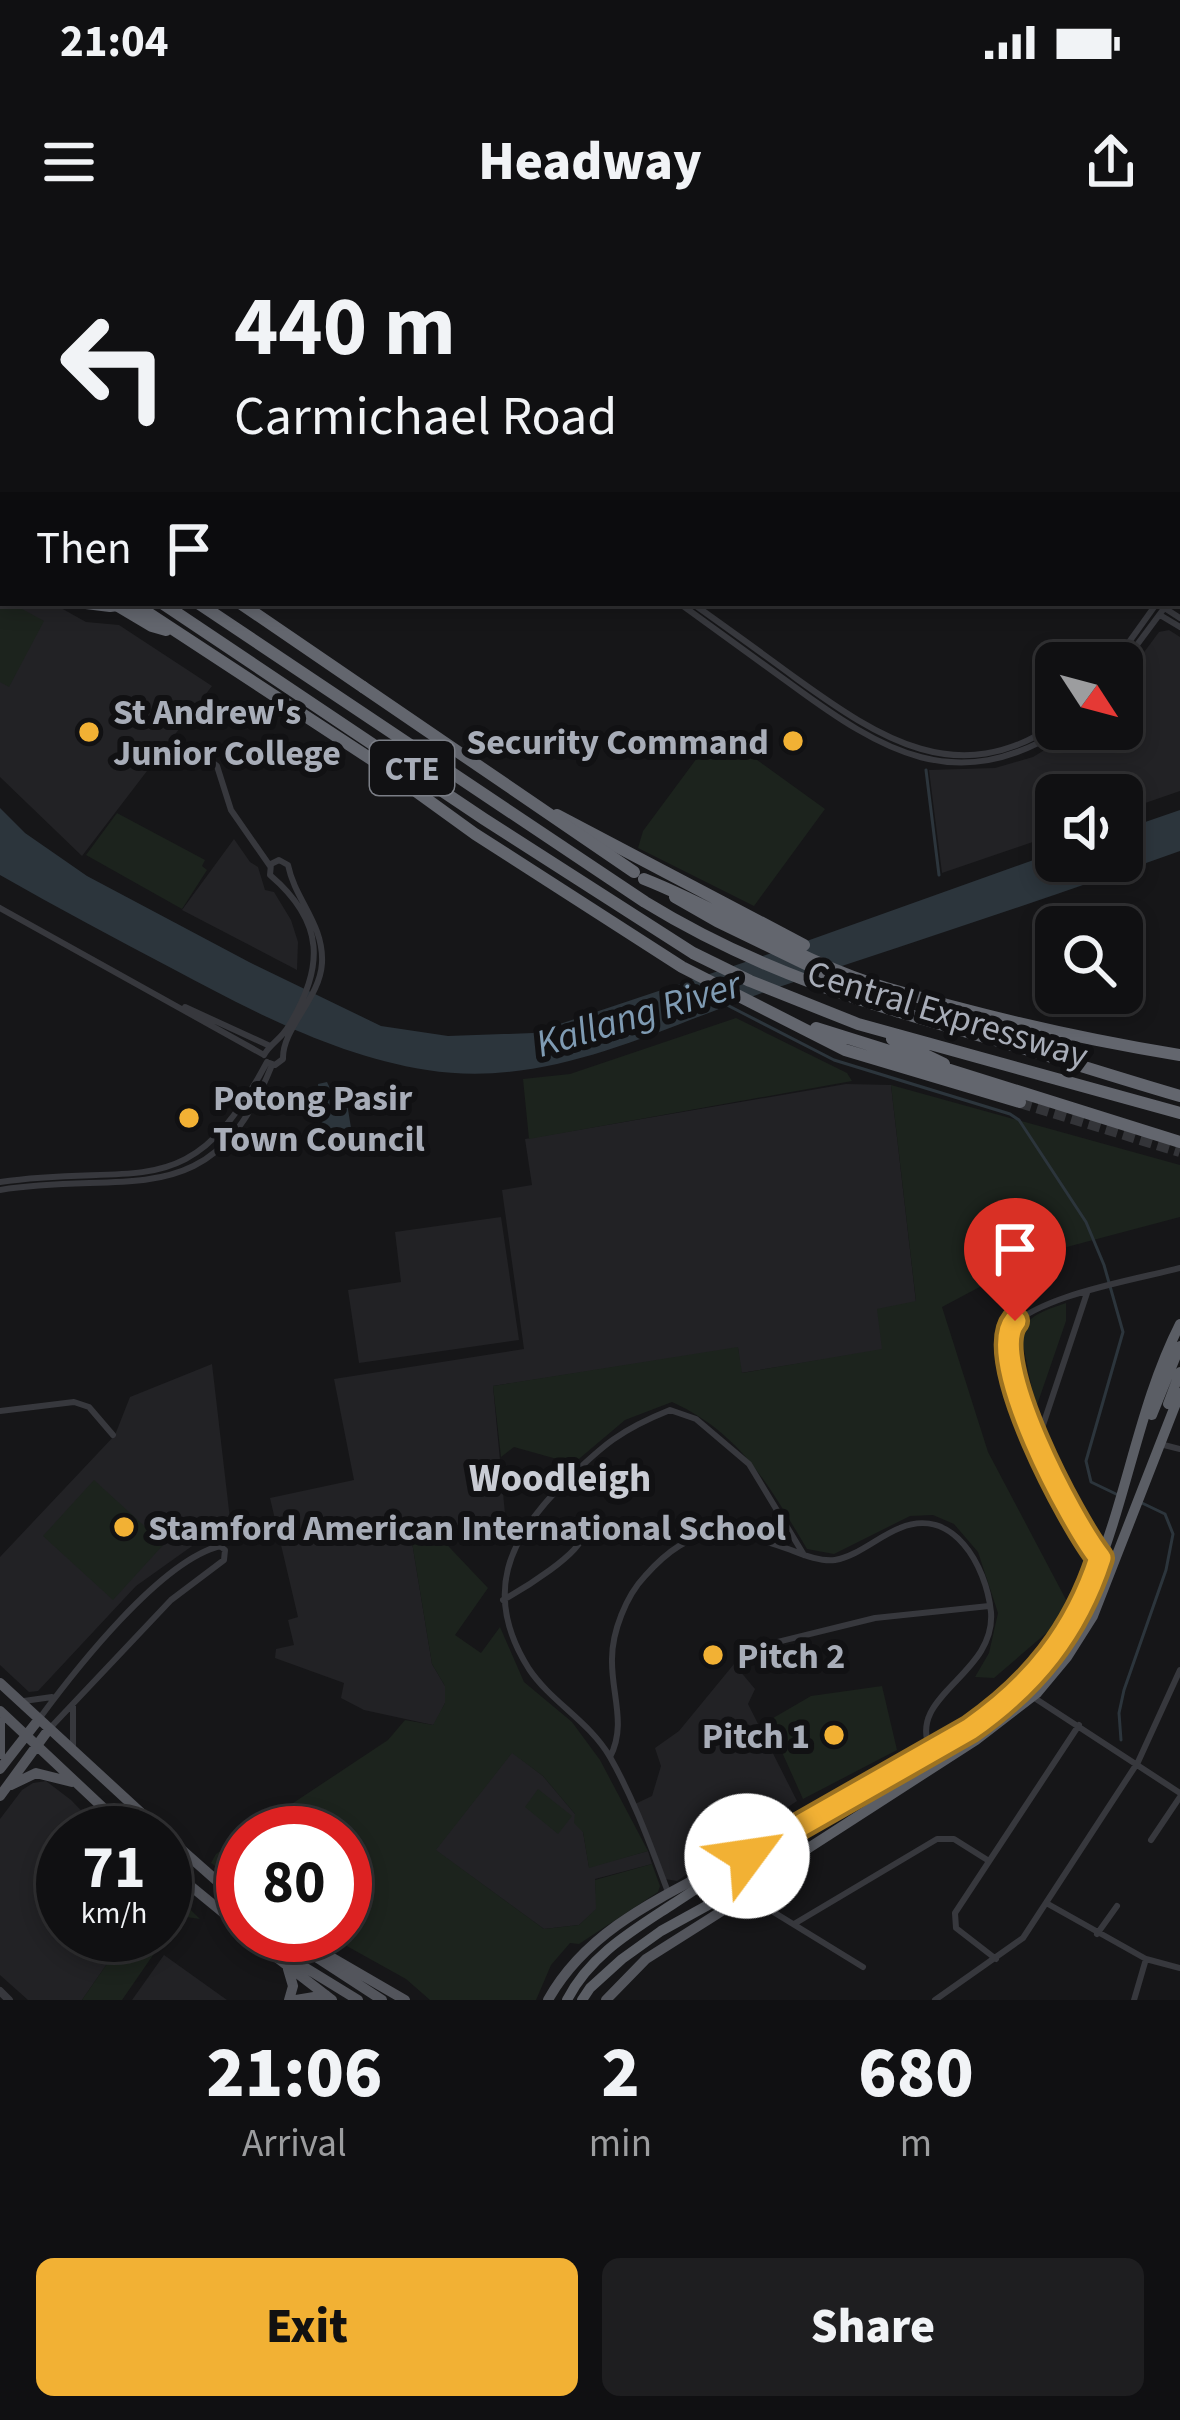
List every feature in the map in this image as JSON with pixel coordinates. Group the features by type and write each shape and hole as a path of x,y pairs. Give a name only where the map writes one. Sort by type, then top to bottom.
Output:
{"highway":[{"path":"120,606 152,626 173,632"},
{"path":"138,606 475,834 682,967 845,1050 1020,1102"},
{"name":"Central Expressway","path":"166,606 693,953 858,1024 1180,1114"},
{"name":"Central Expressway","path":"203,606 645,902 711,939 767,967 927,1021 1180,1096"},
{"path":"247,606 639,876 910,993 1076,1036 1180,1055"},
{"path":"421,753 434,756 487,790 517,796 585,828 843,990"},
{"path":"775,1013 1180,1142"},
{"path":"858,1024 971,1076"},
{"path":"582,2000 622,1959 661,1931 790,1860 976,1740 1033,1696 1067,1658 1093,1616 1122,1537 1144,1418 1180,1324"},
{"path":"1130,1498 1180,1346"},
{"path":"1130,1498 1180,1372"},
{"path":"567,2000 578,1977 608,1948 779,1835 1004,1706 1035,1676 1081,1609 1100,1558 1180,1393"}],"main road":[{"path":"0,1684 133,1806"},
{"path":"0,1711 102,1806"},
{"path":"4,1792 39,1719"},
{"path":"0,1723 0,1754"},
{"path":"0,1769 49,1729"},
{"path":"4,1792 36,1773 80,1785"},
{"path":"548,2000 571,1966 602,1935 669,1893 779,1835"},
{"path":"192,1859 216,1881"},
{"path":"606,2000 646,1959 774,1878 790,1860"},
{"path":"192,1887 216,1907"},
{"path":"281,1962 329,1998"},
{"path":"295,1962 358,2000"},
{"path":"328,1962 382,2000"},
{"path":"337,1962 405,2000"},
{"path":"286,1966 292,2000 329,1998"}],"street":[{"path":"684,606 845,723 904,754 939,761 990,759 1035,745"},
{"path":"696,606 850,716 907,747 935,753 988,751 1035,738"},
{"path":"1135,642 1161,609 1180,622"},
{"path":"193,748 217,766 231,810 270,866 271,877 280,881 303,914 315,943 316,982"},
{"path":"0,1186 177,1176 212,1155 232,1133 262,1090 268,1060 316,982 322,945 290,873 282,861 270,866"},
{"path":"280,881 290,873"},
{"path":"0,908 181,1006 268,1060 281,1062 277,1045"},
{"path":"181,1006 277,1045"},
{"path":"1100,1558 1025,1422 1006,1334 1022,1316 1087,1292 1180,1268"},
{"path":"1037,1443 1087,1292"},
{"path":"0,1411 45,1402 81,1403 113,1435"},
{"path":"669,1893 610,1757 594,1733 532,1673 513,1639 503,1600 513,1548 526,1524 625,1428 670,1410 696,1419 749,1464 804,1555"},
{"path":"1158,1444 1180,1449"},
{"path":"485,1532 500,1520 526,1524"},
{"path":"610,1757 619,1734 611,1658 620,1618 643,1577 687,1540 717,1530 750,1535 834,1561 902,1527 926,1521 948,1528 969,1549 989,1606 987,1642 976,1662 927,1714 924,1726 932,1751"},
{"path":"39,1719 116,1624 149,1594 210,1548 225,1550 224,1560 171,1600 49,1729"},
{"path":"503,1600 553,1568 572,1549"},
{"path":"149,1594 164,1593 171,1600"},
{"path":"757,1647 875,1618 989,1606"},
{"path":"935,2000 1023,1938 1138,1762 1180,1670"},
{"path":"18,1700 38,1702 60,1691"},
{"path":"1033,1696 1138,1762 1180,1795 1151,1840"},
{"path":"73,1702 74,1752"},
{"path":"996,1959 953,1921 1078,1725"},
{"path":"794,1924 937,1839 954,1840 989,1861"},
{"path":"746,1895 862,1967"},
{"path":"1048,1904 1146,1959 1180,1968"},
{"path":"1097,1934 1117,1906"},
{"path":"1135,2000 1146,1959"},
{"path":"0,1991 9,2000"}],"shaded area":[{"name":"St Andrew's Junior College","path":"0,606 57,606 86,622 119,625 212,686 82,856 0,777"},
{"path":"0,606 16,606 44,621 9,687 0,682"},
{"path":"1169,630 1180,637 1180,791 1143,804 1143,774 1035,774 1035,841 942,873 929,770 995,768 1044,750 1143,750 1143,654 1159,632"},
{"path":"717,731 825,809 754,906 638,848 643,831"},
{"path":"117,813 205,860 202,866 207,870 182,909 86,855"},
{"path":"234,839 258,867 265,890 274,892 291,920 298,942 297,970 182,910"},
{"path":"736,1018 847,1073 852,1081 529,1139 523,1079 570,1074"},
{"path":"846,1084 891,1085 916,1302 883,1350 741,1373 738,1348 493,1386 505,1514 411,1536 432,1664 445,1686 445,1703 436,1722 364,1710 341,1698 344,1683 275,1658 276,1649 294,1645 288,1620 298,1617 270,1498 354,1480 334,1379 524,1349 502,1190 532,1185 525,1139"},
{"path":"891,1085 1180,1165 1180,1217 1063,1248 942,1307 988,1452 1072,1611 994,1678 975,1677 989,1653 998,1613 978,1552 954,1524 933,1515 910,1516 834,1554 807,1549 752,1464 717,1430 672,1402 625,1420 567,1469 564,1461 514,1447 501,1457 493,1386 738,1347 742,1373 882,1349 877,1309 916,1301"},
{"path":"501,1217 519,1340 359,1363 348,1290 401,1282 395,1232"},
{"path":"1066,1303 1066,1321 1036,1408 1021,1335 1033,1317"},
{"name":"Stamford American International School","path":"212,1364 230,1519 136,1586 38,1691 29,1692 0,1665 0,1557 115,1435 130,1397"},
{"path":"94,1480 164,1544 113,1600 43,1536"},
{"path":"433,1530 488,1588 455,1635 481,1653 500,1627 524,1682 572,1722 600,1760 648,1851 589,1868 575,1814 543,1776 512,1753 436,1850 544,1929 579,1925 596,1909 595,1880 652,1864 660,1886 658,1892 579,1944 570,1943 551,1965 536,2000 430,2000 406,1979 372,1960 372,1806 289,1806 388,1740 405,1720 433,1725 445,1703 445,1686 432,1664 411,1536"},
{"path":"734,1664 755,1689 748,1704 797,1801 677,1881 665,1879 635,1804 652,1796 661,1766 655,1748 679,1731"},
{"name":"Pitch 1","path":"882,1686 897,1750 803,1799 768,1721 811,1696"},
{"path":"512,1752 543,1776 575,1814 589,1867 648,1851 652,1864 595,1879 597,1909 579,1925 544,1929 435,1850"},
{"path":"46,1781 77,1806 36,1806 36,1962 108,1962 82,2000 28,2000 0,1975 0,1819 33,1783"},
{"path":"538,1789 572,1816 558,1834 525,1807"},
{"path":"108,1962 148,1962 122,2000 82,2000"},
{"path":"159,1962 174,1962 227,2000 132,2000"}],"water":[{"name":"Kallang River","path":"0,808 25,833 87,876 249,962 381,1026 448,1036 533,1033 1035,860 1035,882 1092,882 605,1051 518,1071 473,1074 427,1070 361,1055 298,1031 0,875"},
{"path":"1180,810 1180,851 1143,864 1143,823"},
{"path":"327,1082 333,1095 345,1091 352,1134 323,1136 318,1084"}],"waterway":[{"path":"926,770 939,875"},
{"name":"Kallang River","path":"727,1005 834,1060 1019,1120 1086,1222 1123,1332 1086,1461 1091,1482 1116,1494"},
{"path":"1121,1740 1119,1713 1124,1690 1166,1570 1173,1534 1165,1514 1142,1503"}],"tunnel":[{"path":"1020,1102 1180,1151"}],"place":[{"name":"St Andrew's Junior College","path":"89,732"},
{"name":"Security Command","path":"793,741"},
{"name":"Potong Pasir Town Council","path":"189,1118"},
{"name":"Stamford American International School","path":"124,1527"},
{"name":"Pitch 2","path":"713,1655"},
{"name":"Pitch 1","path":"834,1735"}],"district":[{"name":"Woodleigh","path":"560,1477"}],"route":[{"path":"747,1856 1004,1706 1035,1676 1081,1609 1100,1558 1025,1422 1006,1340 1015,1321"}]}
